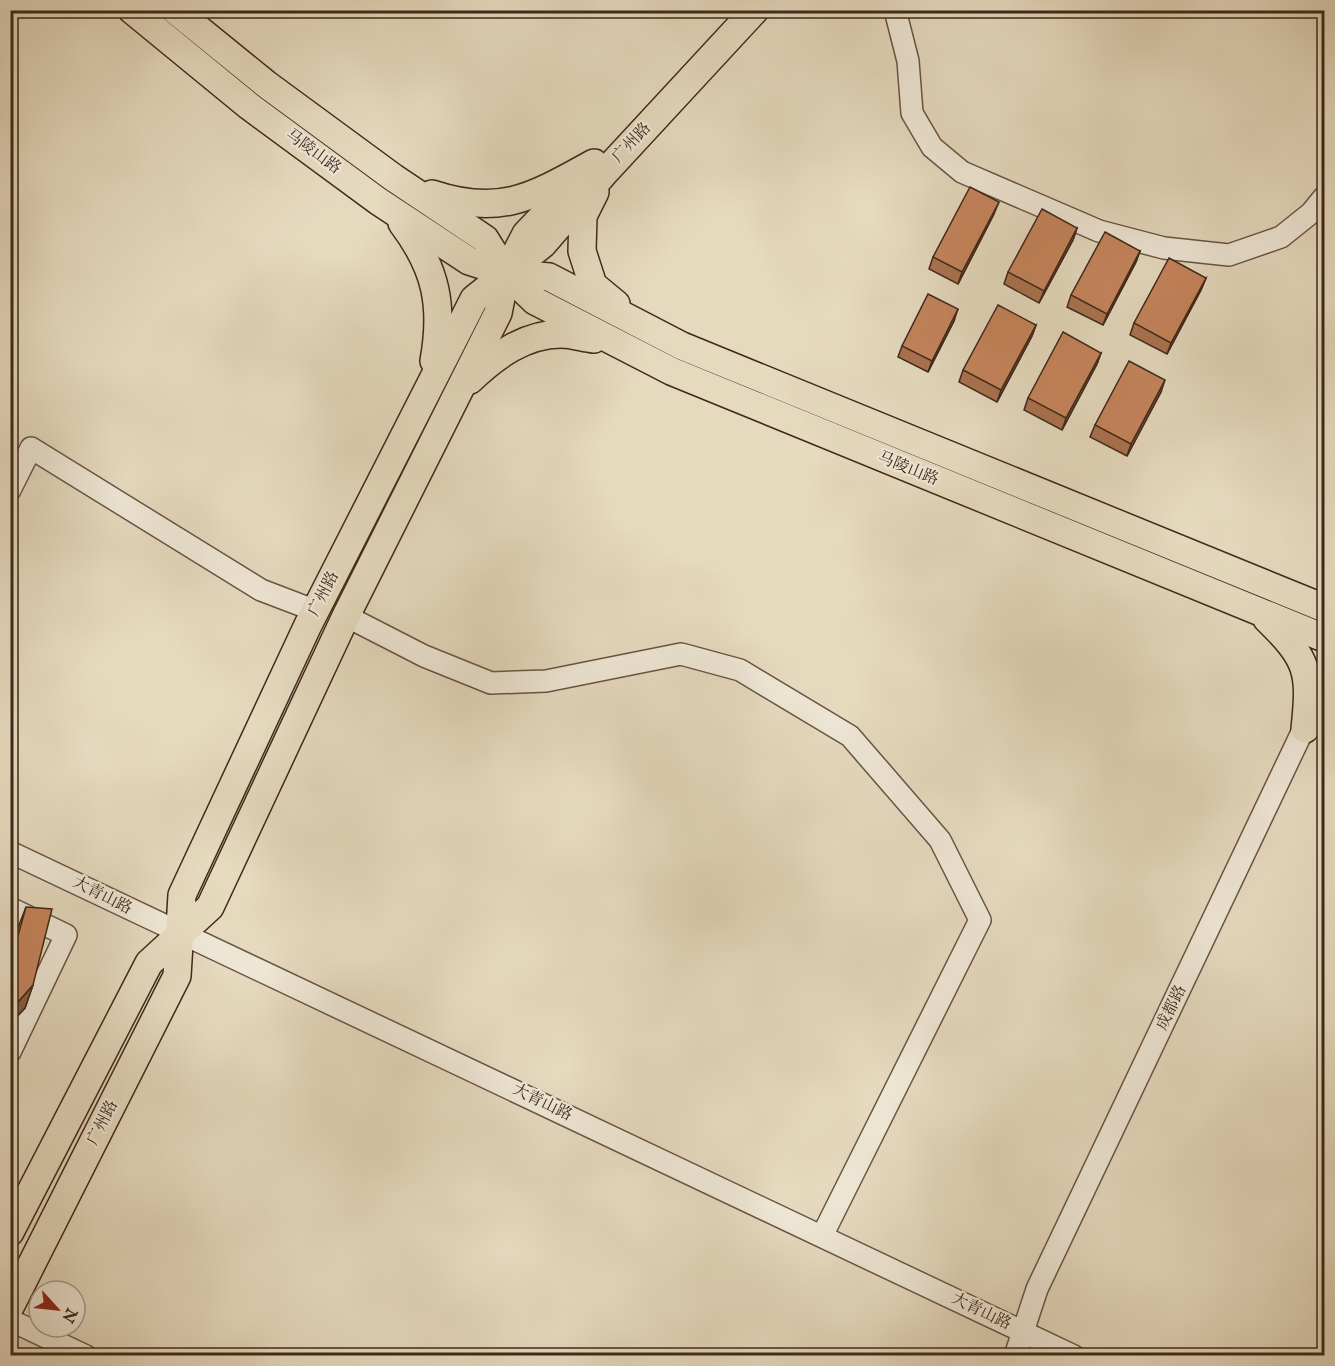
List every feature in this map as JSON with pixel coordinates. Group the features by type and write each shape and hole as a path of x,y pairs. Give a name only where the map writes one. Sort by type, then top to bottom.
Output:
{"main road":[{"name":"马陵山路","path":"132,10 249,106 392,210 469,261 506,273 549,277 682,346 944,455 1324,608"},
{"name":"马陵山路","path":"176,10 266,84 403,184 485,238 506,273 535,301 670,371 1324,638"},
{"name":"广州路","path":"10,1307 177,976 182,896 316,611 441,392 498,313 506,273 543,244 600,167 736,10"},
{"name":"广州路","path":"600,167 755,10"},
{"path":"403,184 458,202 501,204 538,194 600,167"},
{"path":"600,167 584,216 582,250 593,285 637,323"},
{"path":"392,210 421,249 435,288 440,327 441,392"},
{"path":"441,392 525,340 561,334 617,344"},
{"name":"广州路","path":"10,1232 149,963 178,933 210,908 346,616 441,392"},
{"path":"1263,582 1317,592 1324,590"},
{"path":"1258,610 1287,638 1303,661 1318,718"}],"street":[{"path":"895,10 908,61 912,113 932,147 962,172 1100,231 1164,248 1229,255 1281,237 1311,213 1324,197"},
{"path":"10,490 31,448 261,590 316,611"},
{"path":"346,616 424,656 490,683 546,681 681,654 740,670 850,736 940,840 980,920 822,1236"},
{"name":"成都路","path":"1015,1356 1037,1289 1318,718 1324,686"},
{"name":"大青山路","path":"10,852 178,933 269,972 1074,1356"},
{"path":"10,908 66,935 10,1052"},
{"path":"10,1320 86,1356"},
{"name":"成都路","path":"1008,1356 1024,1332"}],"building":[{"path":"970,187 999,202 962,272 933,257"},
{"path":"1042,209 1077,228 1044,291 1008,272"},
{"path":"1105,232 1140,251 1107,314 1071,295"},
{"path":"1169,258 1206,278 1171,343 1134,323"},
{"path":"928,294 958,309 932,361 902,346"},
{"path":"998,305 1036,325 1001,390 963,370"},
{"path":"1063,332 1101,353 1066,418 1028,398"},
{"path":"1129,361 1165,380 1131,444 1095,425"},
{"path":"26,907 52,909 33,985 10,1011 10,964"}]}
